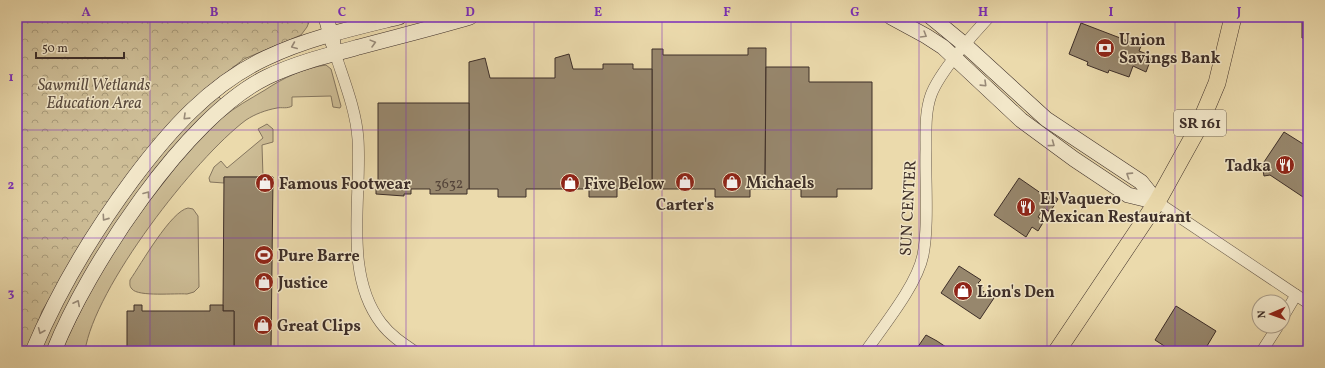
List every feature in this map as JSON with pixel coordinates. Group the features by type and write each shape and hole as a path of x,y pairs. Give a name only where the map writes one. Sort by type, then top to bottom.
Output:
{"main road":[{"name":"SR 161","path":"1057,351 1136,230 1157,202 1198,128 1217,82 1233,17"}],"street":[{"path":"326,17 353,113 358,139 358,253 361,278 373,311 382,324 395,337 414,351"},
{"path":"33,351 50,310 93,234 142,167 184,118 209,95 240,73 265,58 331,34 399,17"},
{"path":"54,351 80,297 111,244 160,176 194,136 243,92 267,78 335,53 470,17"},
{"path":"890,17 926,36 955,58 1021,120 1074,159 1128,196 1157,202"},
{"path":"931,17 965,45 1046,119 1141,182 1157,202 1308,303"},
{"name":"SUN CENTER","path":"866,351 912,283 923,255 927,109 932,93 955,58 989,17"},
{"path":"1291,303 1296,295"},
{"path":"1262,351 1273,334"}],"green space":[{"name":"Sawmill Wetlands Education Area","path":"17,17 311,17 307,27 301,35 244,59 214,82 114,194 42,311 28,351 17,351"},
{"path":"326,65 331,69 341,106 340,108 333,107 331,96 292,97 292,106 261,112 246,120 225,138 175,193 126,260 92,325 85,351 62,351 83,306 121,242 178,164 199,140 227,114 243,103 286,78 302,71"},
{"path":"218,96 221,99 187,134 48,351 40,351 63,300 102,233 171,140"},
{"path":"267,124 273,129 273,142 262,145 263,177 224,177 224,183 210,182 209,178 214,167 221,161 227,168 263,138 258,129"},
{"path":"188,208 193,209 198,216 199,287 194,292 187,294 149,294 132,289 130,287 130,280 149,251 173,218 181,211"}],"building":[{"path":"1302,17 1308,17 1308,39 1302,38"},
{"name":"Union Savings Bank","path":"1081,23 1141,46 1139,51 1152,56 1146,72 1133,66 1129,77 1109,70 1108,73 1087,65 1088,62 1069,54"},
{"path":"748,48 766,48 765,189 750,189 750,197 715,197 715,189 652,189 652,49 663,49 663,55 748,55"},
{"path":"569,54 573,69 603,69 603,64 633,64 633,69 652,69 652,189 617,189 617,197 589,197 589,189 526,189 526,197 498,197 498,189 469,189 469,62 485,58 490,78 555,78 555,58"},
{"path":"766,67 809,67 809,82 872,82 872,189 837,189 837,197 801,197 801,189 765,189"},
{"path":"378,103 469,103 469,189 467,189 467,194 430,194 430,189 411,189 411,194 404,194 404,196 376,194 376,189 378,189"},
{"name":"Tadka","path":"1284,132 1308,147 1308,189 1303,197 1270,175 1264,176 1262,165"},
{"path":"224,177 273,177 271,351 234,351 234,311 223,311"},
{"name":"El Vaquero Mexican Restaurant","path":"1019,178 1045,196 1048,192 1058,199 1050,212 1044,208 1038,217 1044,221 1038,231 1032,227 1026,237 994,215"},
{"name":"Lion's Den","path":"959,266 981,280 978,283 983,287 981,290 994,298 980,319 941,293"},
{"path":"134,305 142,305 142,311 210,311 210,305 223,305 223,311 234,311 234,351 127,351 127,311 134,311"},
{"path":"1176,306 1216,331 1204,351 1172,351 1155,340"},
{"path":"926,335 937,341 952,351 915,351"}],"place":[{"name":"Union Savings Bank","path":"1105,48"},
{"name":"Tadka","path":"1285,165"},
{"name":"Carter's","path":"685,182"},
{"name":"Michaels","path":"732,182"},
{"name":"Famous Footwear","path":"265,183"},
{"name":"Five Below","path":"570,183"},
{"name":"El Vaquero Mexican Restaurant","path":"1026,207"},
{"name":"Pure Barre","path":"264,255"},
{"name":"Justice","path":"264,282"},
{"name":"Lion's Den","path":"963,291"},
{"name":"Great Clips","path":"263,325"}]}
